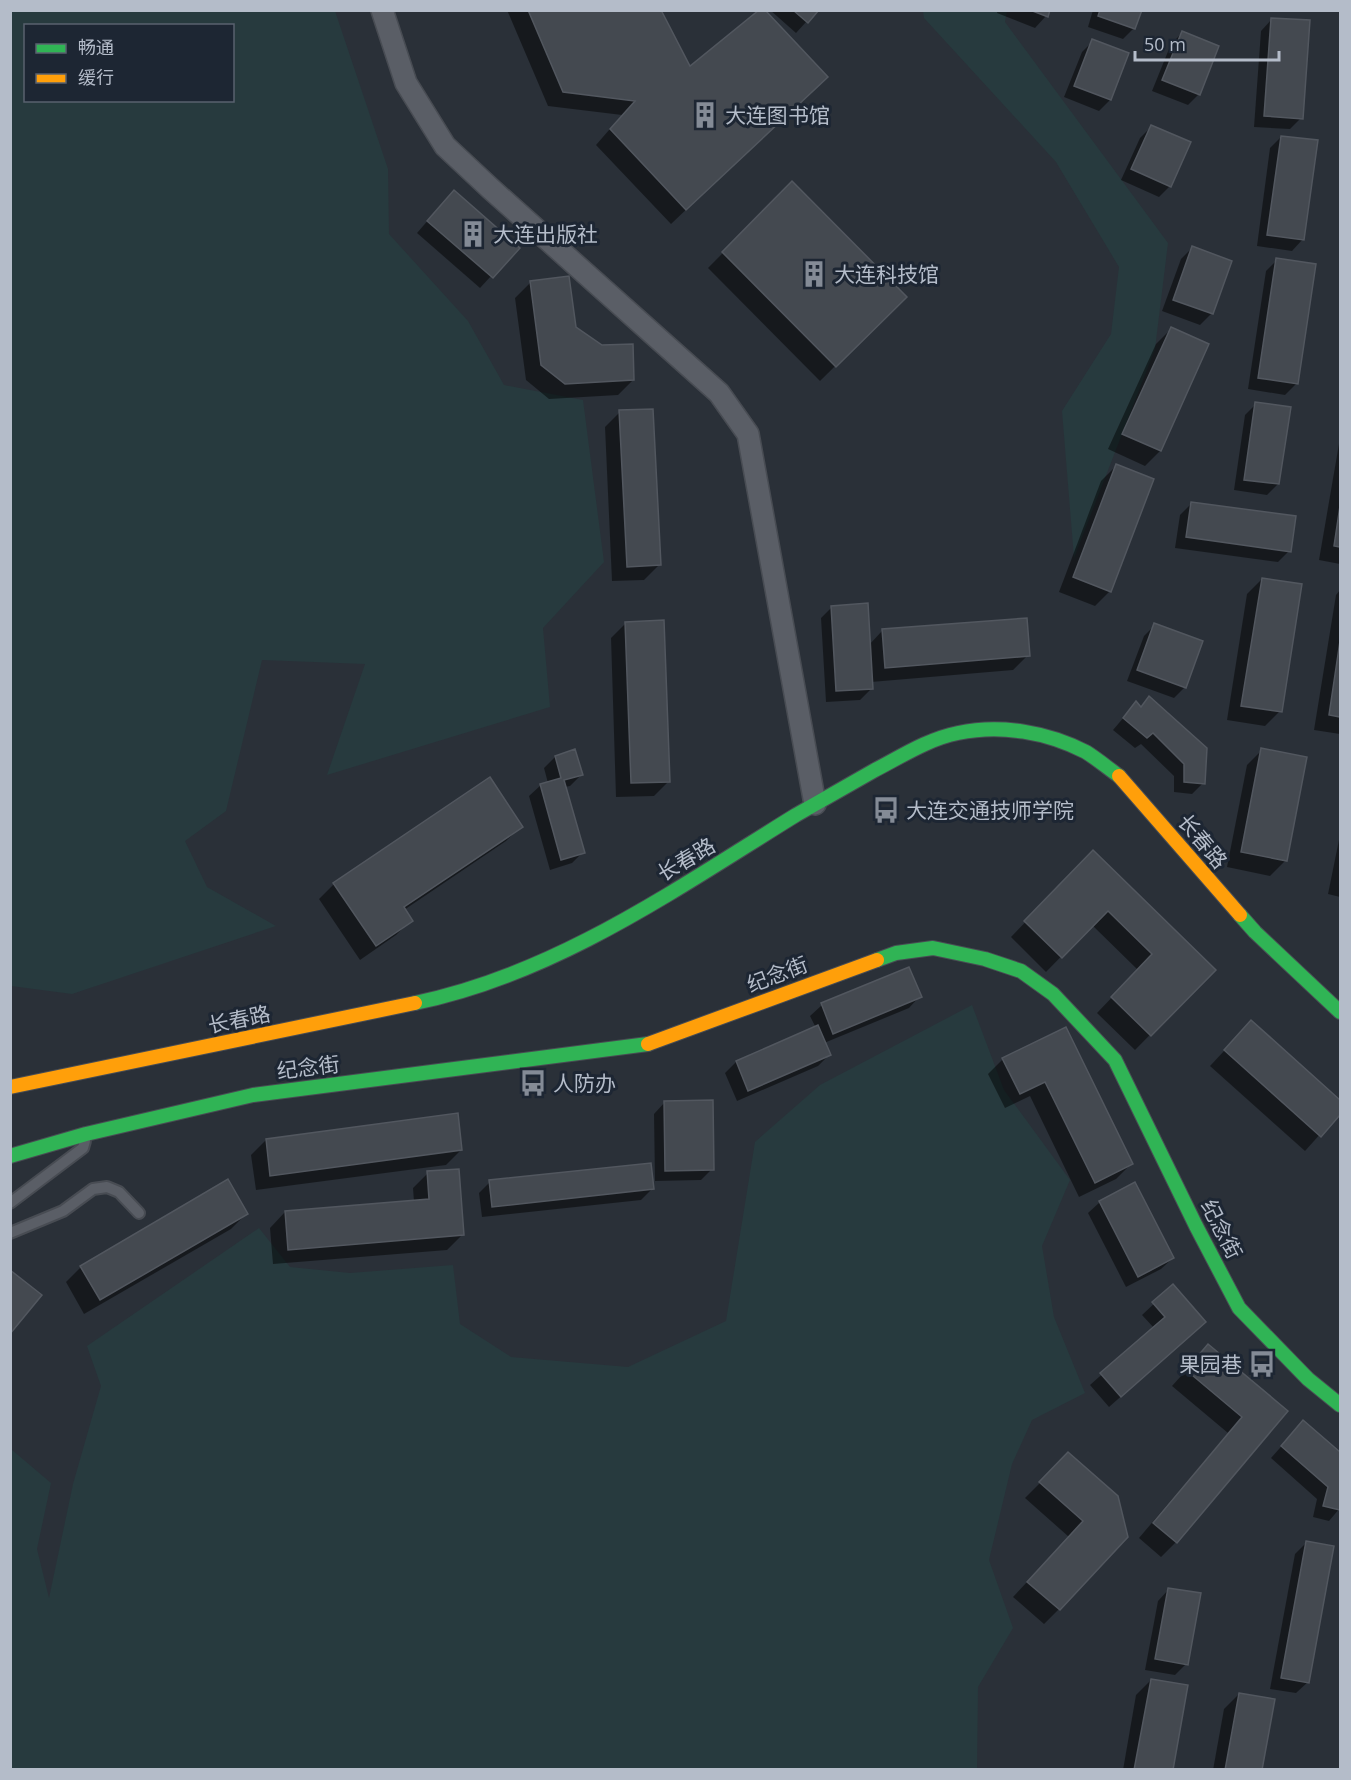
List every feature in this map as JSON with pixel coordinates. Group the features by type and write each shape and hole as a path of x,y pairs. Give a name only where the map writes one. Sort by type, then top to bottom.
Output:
{"main road":[{"name":"长春路","path":"10,1087 422,1002 531,967 617,925 815,804 919,746 956,733 984,729 1014,730 1052,738 1087,753 1120,777 1225,899 1287,964 1341,1012"},
{"name":"纪念街","path":"10,1156 86,1134 253,1095 650,1044 896,953 933,948 985,959 1021,971 1053,994 1115,1060 1239,1308 1308,1379 1341,1405"},
{"name":"长春路","path":"1287,964 1316,976 1341,993"},
{"name":"长春路","path":"1287,964 1299,987 1315,1008"}],"street":[{"path":"382,10 406,83 445,146 490,189 719,393 748,434 815,804"}],"lane":[{"path":"10,1203 83,1148 86,1134"},
{"path":"10,1233 63,1211 93,1189 107,1187 119,1192 139,1213"}],"green space":[{"path":"11,10 335,11 388,169 389,234 468,321 504,385 583,400 604,562 543,628 550,707 327,775 365,664 262,660 226,811 185,841 207,887 276,926 72,994 11,986"},
{"path":"923,11 1007,11 1005,22 1168,243 1155,349 1074,558 1062,411 1111,334 1119,267 1056,162 924,18"},
{"path":"972,1005 1004,1090 1070,1180 1042,1246 1054,1317 1085,1393 1032,1420 1012,1464 989,1560 1013,1628 978,1687 977,1769 11,1769 11,1449 51,1483 37,1549 49,1598 73,1484 101,1386 87,1346 259,1228 290,1267 350,1273 453,1265 460,1324 511,1357 628,1367 726,1321 755,1142 820,1085"}],"building":[{"name":"大连图书馆","path":"528,10 661,10 690,66 759,10 765,10 828,77 686,210 610,129 635,101 563,92"},
{"path":"793,10 819,10 808,23"},
{"path":"1030,10 1050,10 1048,17"},
{"path":"1100,10 1142,10 1135,29 1098,16"},
{"path":"1271,18 1310,20 1303,119 1264,116"},
{"path":"1182,31 1219,46 1200,95 1162,80"},
{"path":"1092,39 1129,53 1111,100 1074,86"},
{"path":"1151,125 1191,142 1171,187 1131,169"},
{"path":"1281,136 1318,140 1304,240 1267,235"},
{"name":"大连科技馆","path":"792,181 907,297 836,367 722,252"},
{"name":"大连出版社","path":"454,190 520,248 493,278 427,221"},
{"path":"1192,246 1232,261 1213,314 1173,300"},
{"path":"1276,258 1316,264 1298,384 1258,378"},
{"path":"569,276 576,327 602,345 633,344 634,380 565,384 541,365 530,281"},
{"path":"1171,327 1209,344 1161,451 1122,434"},
{"path":"1255,402 1291,407 1279,484 1244,480"},
{"path":"653,409 661,565 627,567 619,410"},
{"path":"1116,464 1154,479 1111,592 1073,577"},
{"path":"1191,502 1296,516 1291,552 1186,537"},
{"path":"1340,506 1340,547 1334,546"},
{"path":"1262,578 1302,584 1282,712 1241,706"},
{"path":"868,603 873,689 836,691 831,606"},
{"path":"1027,618 1030,656 885,668 882,629"},
{"path":"664,620 670,782 631,783 625,622"},
{"path":"1154,623 1203,641 1186,688 1137,670"},
{"path":"1340,641 1340,717 1329,715"},
{"path":"1149,696 1207,748 1205,784 1184,782 1184,764 1153,733 1147,738 1123,718 1136,701 1141,707"},
{"path":"1261,748 1307,757 1287,861 1241,852"},
{"path":"575,749 583,775 564,780 585,853 561,860 540,784 561,778 555,756"},
{"path":"490,777 523,827 404,907 413,921 376,946 333,883"},
{"path":"1093,850 1216,970 1151,1036 1111,997 1152,954 1108,911 1062,958 1024,921"},
{"path":"909,967 922,997 833,1034 821,1003"},
{"path":"1251,1020 1340,1100 1340,1115 1321,1137 1224,1050"},
{"path":"818,1025 831,1055 748,1091 736,1061"},
{"path":"1066,1027 1133,1164 1095,1183 1045,1082 1020,1094 1002,1058"},
{"path":"713,1100 714,1170 665,1171 664,1101"},
{"path":"458,1113 462,1150 270,1176 266,1139"},
{"path":"651,1163 654,1189 492,1207 489,1180"},
{"path":"459,1169 464,1235 288,1250 285,1211 429,1199 427,1171"},
{"path":"228,1179 248,1214 100,1300 80,1266"},
{"path":"1135,1182 1174,1258 1138,1277 1099,1201"},
{"path":"10,1270 42,1295 10,1334"},
{"path":"1173,1284 1206,1322 1121,1397 1100,1373 1165,1317 1152,1302"},
{"path":"1208,1344 1288,1411 1177,1543 1153,1523 1242,1417 1186,1370"},
{"path":"1303,1420 1340,1452 1340,1510 1323,1506 1328,1487 1281,1446"},
{"path":"1068,1452 1118,1496 1128,1537 1060,1610 1027,1582 1083,1521 1039,1482"},
{"path":"1306,1541 1334,1546 1309,1683 1281,1678"},
{"path":"1168,1588 1201,1593 1188,1665 1155,1659"},
{"path":"1151,1679 1188,1685 1173,1770 1134,1770"},
{"path":"1239,1693 1275,1699 1262,1770 1225,1770"}],"traffic: fast":[{"path":"415,1003 467,990 517,972 566,950 660,899 796,815 915,748 936,739 974,730 991,729 1040,735 1086,752 1119,776"},
{"path":"1240,915 1340,1012"},
{"path":"877,960 896,953 933,948 985,959 1021,971 1053,994 1115,1060 1239,1308 1308,1379 1340,1405"},
{"path":"10,1156 86,1134 253,1095 648,1044"}],"traffic: slow":[{"path":"1119,776 1240,915"},
{"path":"648,1044 877,960"},
{"path":"10,1087 415,1003"}],"place":[{"name":"大连图书馆","path":"705,115"},
{"name":"大连出版社","path":"473,234"},
{"name":"大连科技馆","path":"814,274"},
{"name":"大连交通技师学院","path":"886,810"},
{"name":"人防办","path":"533,1083"},
{"name":"果园巷","path":"1262,1364"}]}
